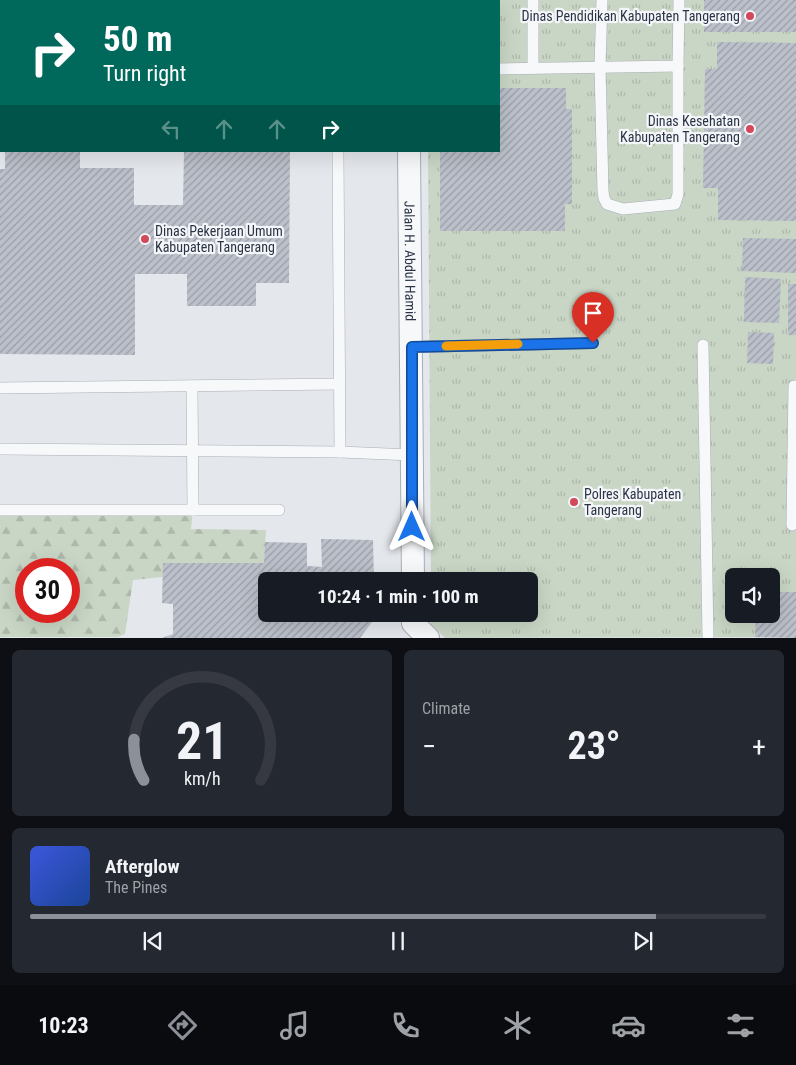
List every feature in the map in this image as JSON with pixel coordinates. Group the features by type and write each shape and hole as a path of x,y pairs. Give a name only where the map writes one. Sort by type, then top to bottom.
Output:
{"street":[{"name":"Jalan H. Abdul Hamid","path":"410,152 413,572"},
{"path":"413,622 428,638"}],"lane":[{"path":"533,0 533,68"},
{"path":"602,0 600,67 603,191 607,204 624,209 674,204 678,194 679,0"},
{"path":"500,68 678,66"},
{"path":"338,152 340,452"},
{"path":"412,347 593,343"},
{"path":"703,346 708,638"},
{"path":"0,388 340,384"},
{"path":"192,386 193,510"},
{"path":"792,525 794,386 796,386"},
{"path":"0,449 340,452 412,455"},
{"path":"0,510 280,510"}],"green space":[{"path":"500,0 796,0 796,637 445,638 431,622 538,622 538,572 431,572 428,152 500,152"},
{"path":"0,510 193,510 191,529 266,530 264,563 163,563 163,577 133,580 125,634 118,637 0,637"}],"building":[{"name":"Dinas Pendidikan Kabupaten Tangerang","path":"704,0 796,0 796,32 704,32"},
{"name":"Dinas Kesehatan Kabupaten Tangerang","path":"717,42 796,43 796,221 718,220 718,188 703,188 705,69 717,69"},
{"path":"500,88 566,88 566,109 572,109 572,204 565,204 565,231 440,231 440,152 500,152"},
{"name":"Dinas Pekerjaan Umum Kabupaten Tangerang","path":"5,152 80,152 80,168 134,168 134,205 183,205 184,152 290,152 289,283 256,283 256,306 187,306 187,274 135,274 135,355 0,354 0,169 5,169"},
{"path":"743,238 796,239 796,273 742,271"},
{"path":"745,277 781,279 779,323 744,322"},
{"path":"788,284 796,284 796,335 788,335"},
{"path":"748,332 774,333 773,364 747,363"},
{"path":"321,539 373,540 374,572 258,572 258,622 372,622 360,638 162,638 173,634 173,604 162,603 163,563 264,563 265,542 307,543 307,566 322,567"},
{"path":"780,592 796,592 796,638 755,637 756,623 780,623"}],"slow traffic":[{"path":"446,346 518,344"}],"place":[{"name":"Dinas Pendidikan Kabupaten Tangerang","path":"750,16"},
{"name":"Dinas Kesehatan Kabupaten Tangerang","path":"750,129"},
{"name":"Dinas Pekerjaan Umum Kabupaten Tangerang","path":"145,239"},
{"name":"Polres Kabupaten Tangerang","path":"574,502"}],"route":[{"path":"412,527 412,347 593,343"}]}
